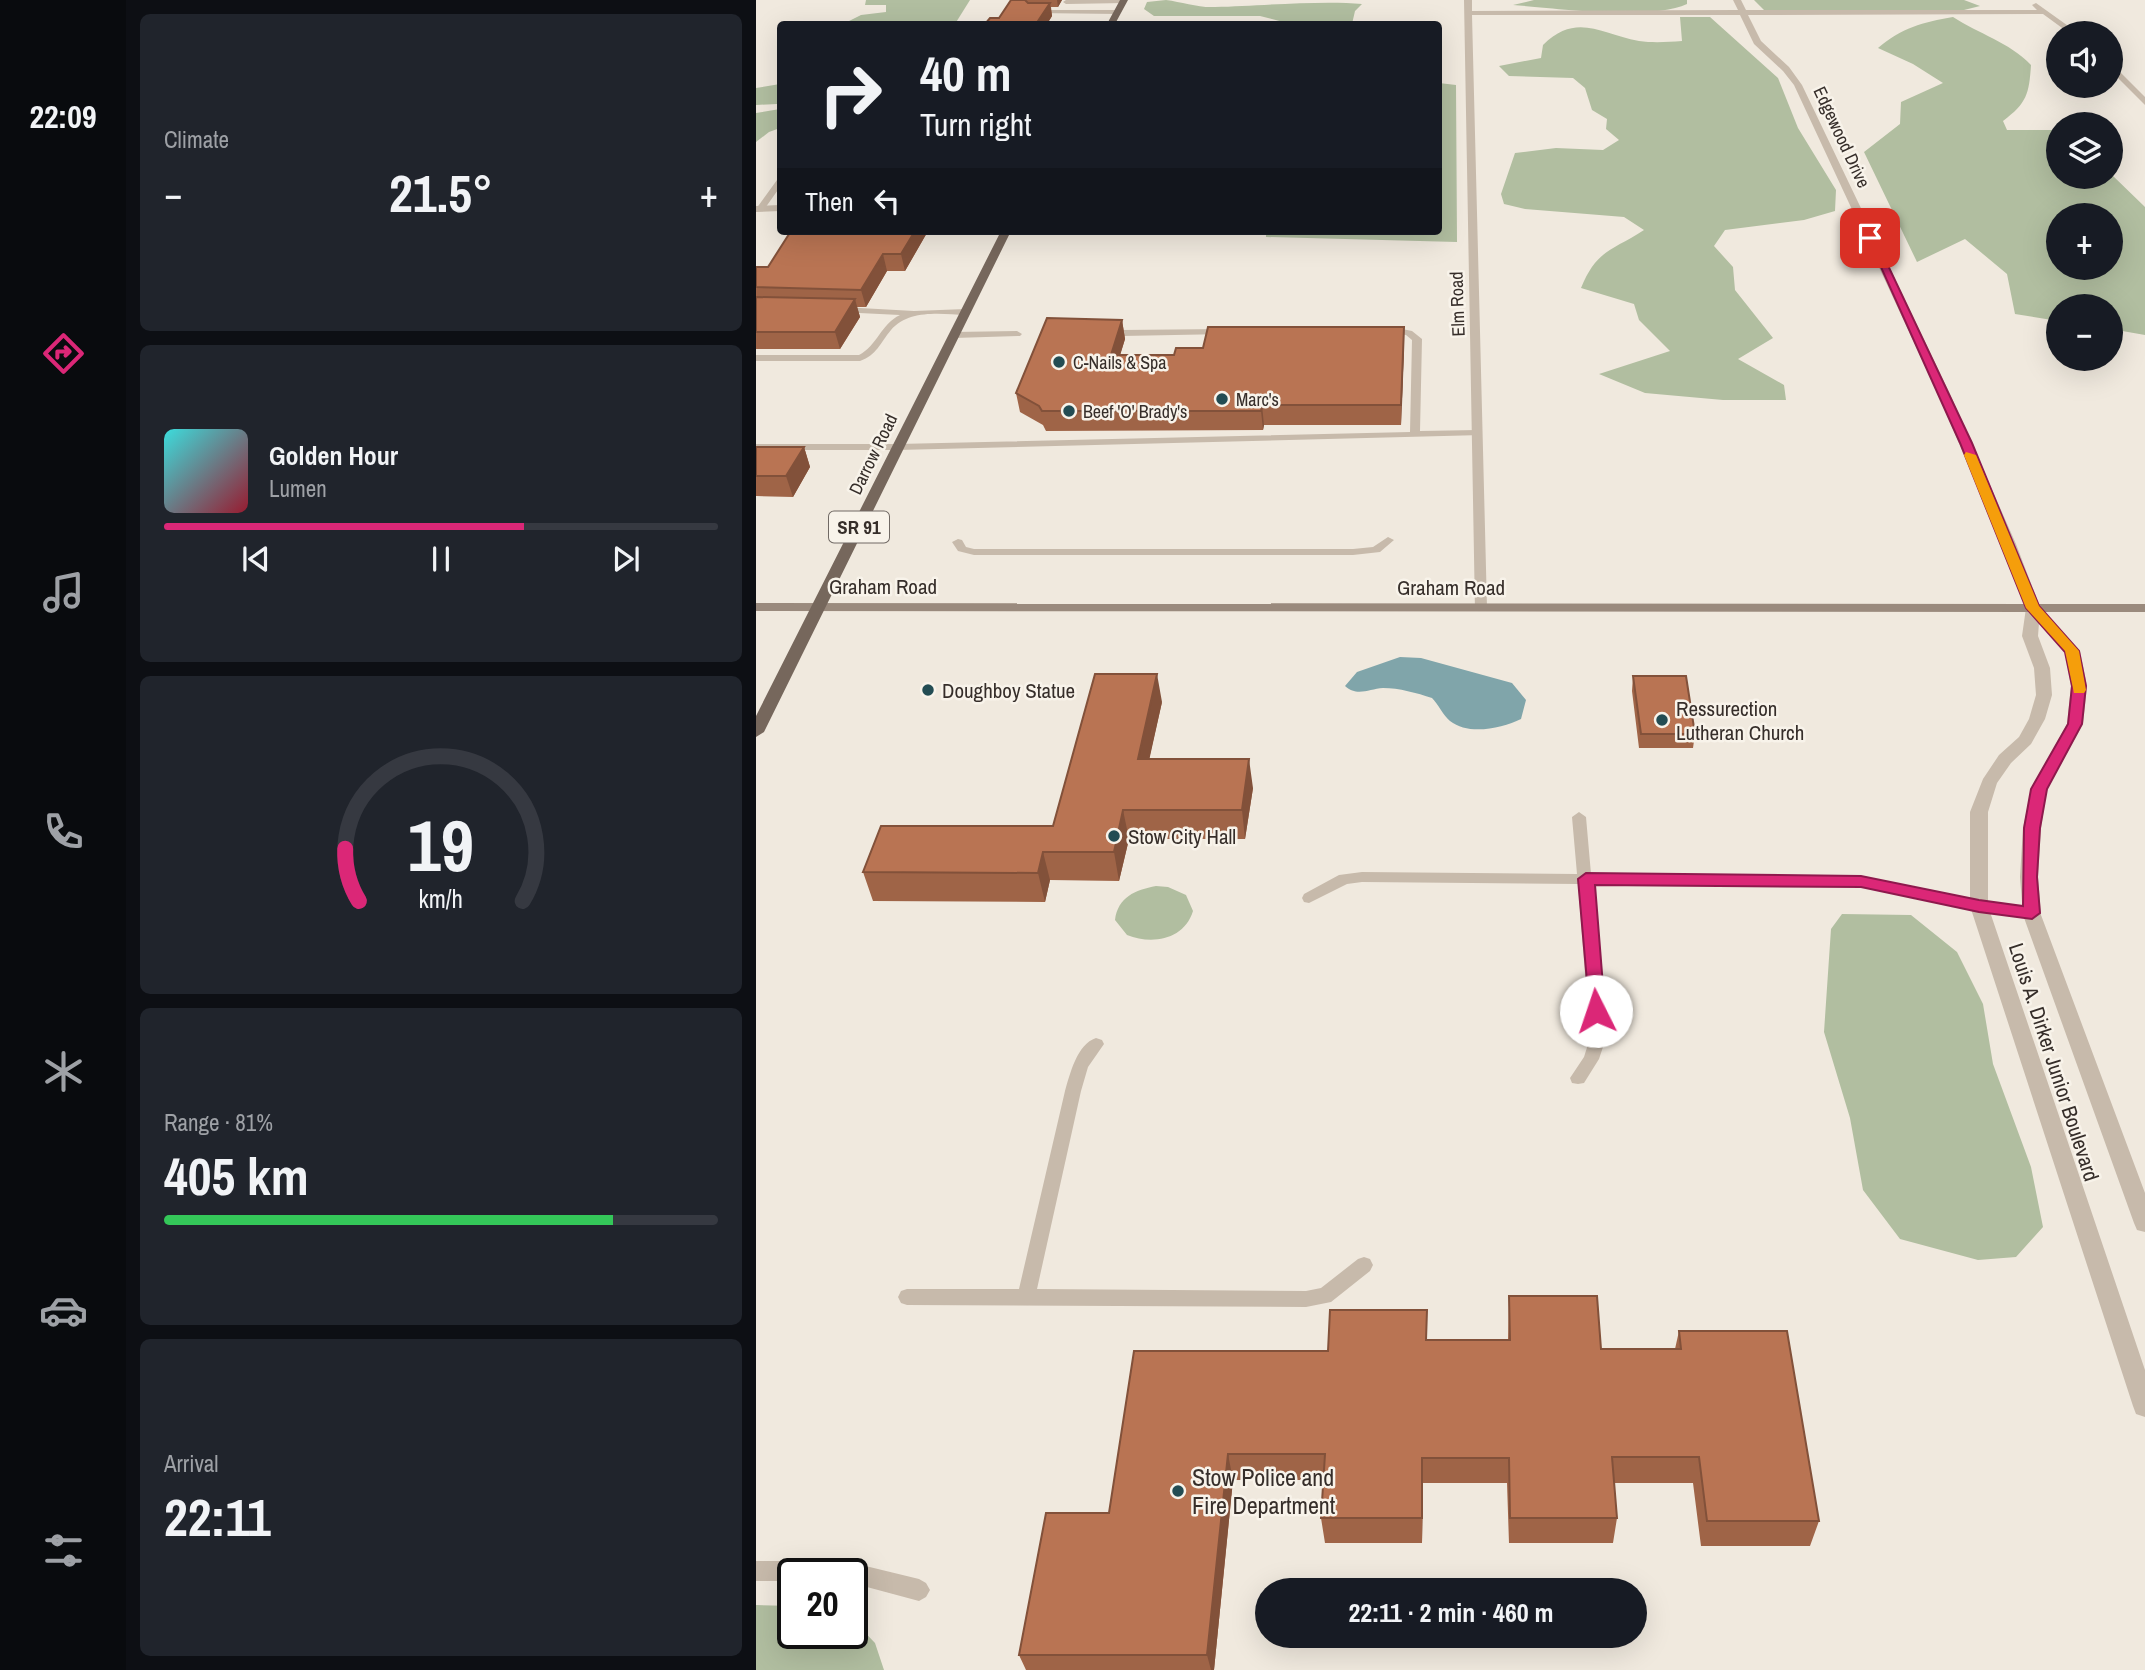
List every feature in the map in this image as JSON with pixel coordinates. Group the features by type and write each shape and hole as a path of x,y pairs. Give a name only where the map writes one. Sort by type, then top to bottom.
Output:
{"main road":[{"path":"1113,21 1123,1"},
{"name":"Darrow Road","path":"756,732 1004,235"},
{"name":"Graham Road","path":"756,607 2145,608"}],"street":[{"name":"Edgewood Drive","path":"1737,0 1758,42 1786,69 1798,86 1944,394 2009,544 2033,608"},
{"path":"2031,0 2056,21"},
{"path":"1469,6 1742,12 2042,12"},
{"name":"Elm Road","path":"1469,6 1468,72 1480,608"},
{"path":"2123,78 2145,102"},
{"path":"758,209 777,208"},
{"name":"Louis A. Dirker Junior Boulevard","path":"2033,608 2030,636 2042,668 2044,695 2037,719 2025,740 2005,759 1989,783 1979,812 1979,906 2145,1406"},
{"name":"Louis A. Dirker Junior Boulevard","path":"2033,608 2072,651 2079,686 2075,724 2039,789 2032,828 2029,877 2032,913 2048,966 2145,1223"}],"lane":[{"path":"1066,2 1123,1"},
{"path":"1030,12 1118,12"},
{"path":"758,209 777,186"},
{"path":"835,310 966,312"},
{"path":"756,358 860,358 871,354 890,326 914,313"},
{"path":"1122,333 1215,334 1231,329"},
{"path":"1369,329 1402,330 1417,339 1415,434"},
{"path":"954,335 1017,334"},
{"path":"756,447 898,447 1478,433"},
{"path":"958,542 961,550 974,552 1353,552 1376,550 1388,540"},
{"path":"1578,1078 1591,1059 1598,1038 1579,817"},
{"path":"1309,898 1344,879 1362,877 1861,882 1979,906 2032,913"},
{"path":"1026,1297 1073,1091 1081,1065 1096,1045"},
{"path":"907,1297 1306,1299 1325,1296 1364,1265"},
{"path":"756,1571 845,1571 919,1590"}],"green space":[{"path":"866,0 970,0 957,21 849,21 861,15 886,12 886,5 865,5"},
{"path":"1166,0 1209,7 1362,4 1355,11 1353,21 1279,21 1260,16 1154,16 1144,9 1147,2"},
{"path":"1534,0 1687,0 1687,4 1651,12 1627,13 1513,5"},
{"path":"1754,0 1964,0 1980,6 1964,10 1764,10"},
{"path":"1680,17 1710,17 1778,78 1798,128 1836,190 1835,211 1804,220 1725,230 1714,246 1733,267 1735,290 1773,338 1738,359 1784,385 1786,400 1723,400 1645,393 1599,374 1670,351 1639,320 1634,304 1581,288 1593,265 1600,258 1644,230 1624,217 1525,209 1504,204 1501,194 1515,153 1556,148 1603,150 1619,140 1606,129 1607,119 1592,110 1585,88 1573,78 1509,76 1499,66 1541,58 1543,45 1555,35 1578,27 1639,41 1682,41"},
{"path":"1953,17 2004,44 2031,65 2029,83 2022,103 2003,121 2007,130 2046,130 2046,189 2123,189 2123,186 2145,207 2145,335 2123,331 2123,294 2046,294 2046,319 2015,314 2007,274 1965,239 1917,262 1864,152 1900,124 1901,102 1943,83 1913,64 1878,48 1904,31"},
{"path":"1442,83 1456,85 1457,242 1266,237 1442,235"},
{"path":"777,84 777,104 756,105 756,88"},
{"path":"777,110 777,129 756,142 756,113"},
{"path":"1156,886 1168,887 1186,895 1193,911 1189,921 1175,934 1166,938 1147,940 1127,935 1115,920 1120,906 1135,892"},
{"path":"1842,914 1911,915 1957,952 1983,1004 1993,1064 2031,1167 2043,1227 2016,1257 1978,1260 1900,1239 1863,1190 1850,1118 1824,1032 1831,929"},
{"path":"756,1605 777,1606 777,1649 868,1649 868,1636 875,1643 884,1670 756,1670"}],"water":[{"path":"1400,657 1421,658 1512,683 1526,700 1521,719 1495,728 1466,728 1450,721 1432,698 1383,688 1359,692 1345,686 1357,672"}],"building":[{"path":"1011,0 1050,3 1038,21 988,21 990,18 999,18"},
{"path":"788,235 913,235 901,254 883,254 861,290 756,287 756,267 768,267"},
{"path":"756,297 855,299 835,332 756,332"},
{"path":"1047,318 1122,320 1111,355 1174,355 1176,348 1203,348 1208,327 1404,327 1401,405 1262,405 1261,411 1042,411 1039,406 1016,393"},
{"path":"756,447 804,447 786,476 756,476"},
{"path":"1095,674 1157,674 1138,759 1249,759 1242,810 1123,810 1114,852 1043,852 1038,873 863,872 881,826 1053,826"},
{"name":"Ressurection Lutheran Church","path":"1633,676 1686,676 1695,734 1641,734"},
{"name":"Stow Police and Fire Department","path":"1509,1296 1597,1296 1601,1349 1681,1349 1679,1331 1787,1331 1819,1521 1707,1521 1699,1457 1612,1457 1617,1518 1510,1518 1509,1458 1422,1458 1422,1518 1321,1518 1325,1454 1228,1454 1207,1655 1019,1655 1046,1513 1109,1513 1134,1351 1328,1351 1330,1310 1427,1310 1426,1340 1510,1340"}],"slow traffic":[{"path":"1970,455 2009,544 2033,608 2072,651 2079,690"}],"place":[{"name":"C-Nails & Spa","path":"1059,362"},
{"name":"Marc's","path":"1222,399"},
{"name":"Beef 'O' Brady's","path":"1069,411"},
{"name":"Doughboy Statue","path":"928,690"},
{"name":"Ressurection Lutheran Church","path":"1662,720"},
{"name":"Stow City Hall","path":"1114,836"},
{"name":"Stow Police and Fire Department","path":"1178,1491"}],"route":[{"path":"1596,1011 1586,879 1861,882 1979,906 2032,913 2029,877 2032,828 2039,789 2075,724 2079,686 2072,651 2033,608 1966,443 1870,238"}]}
